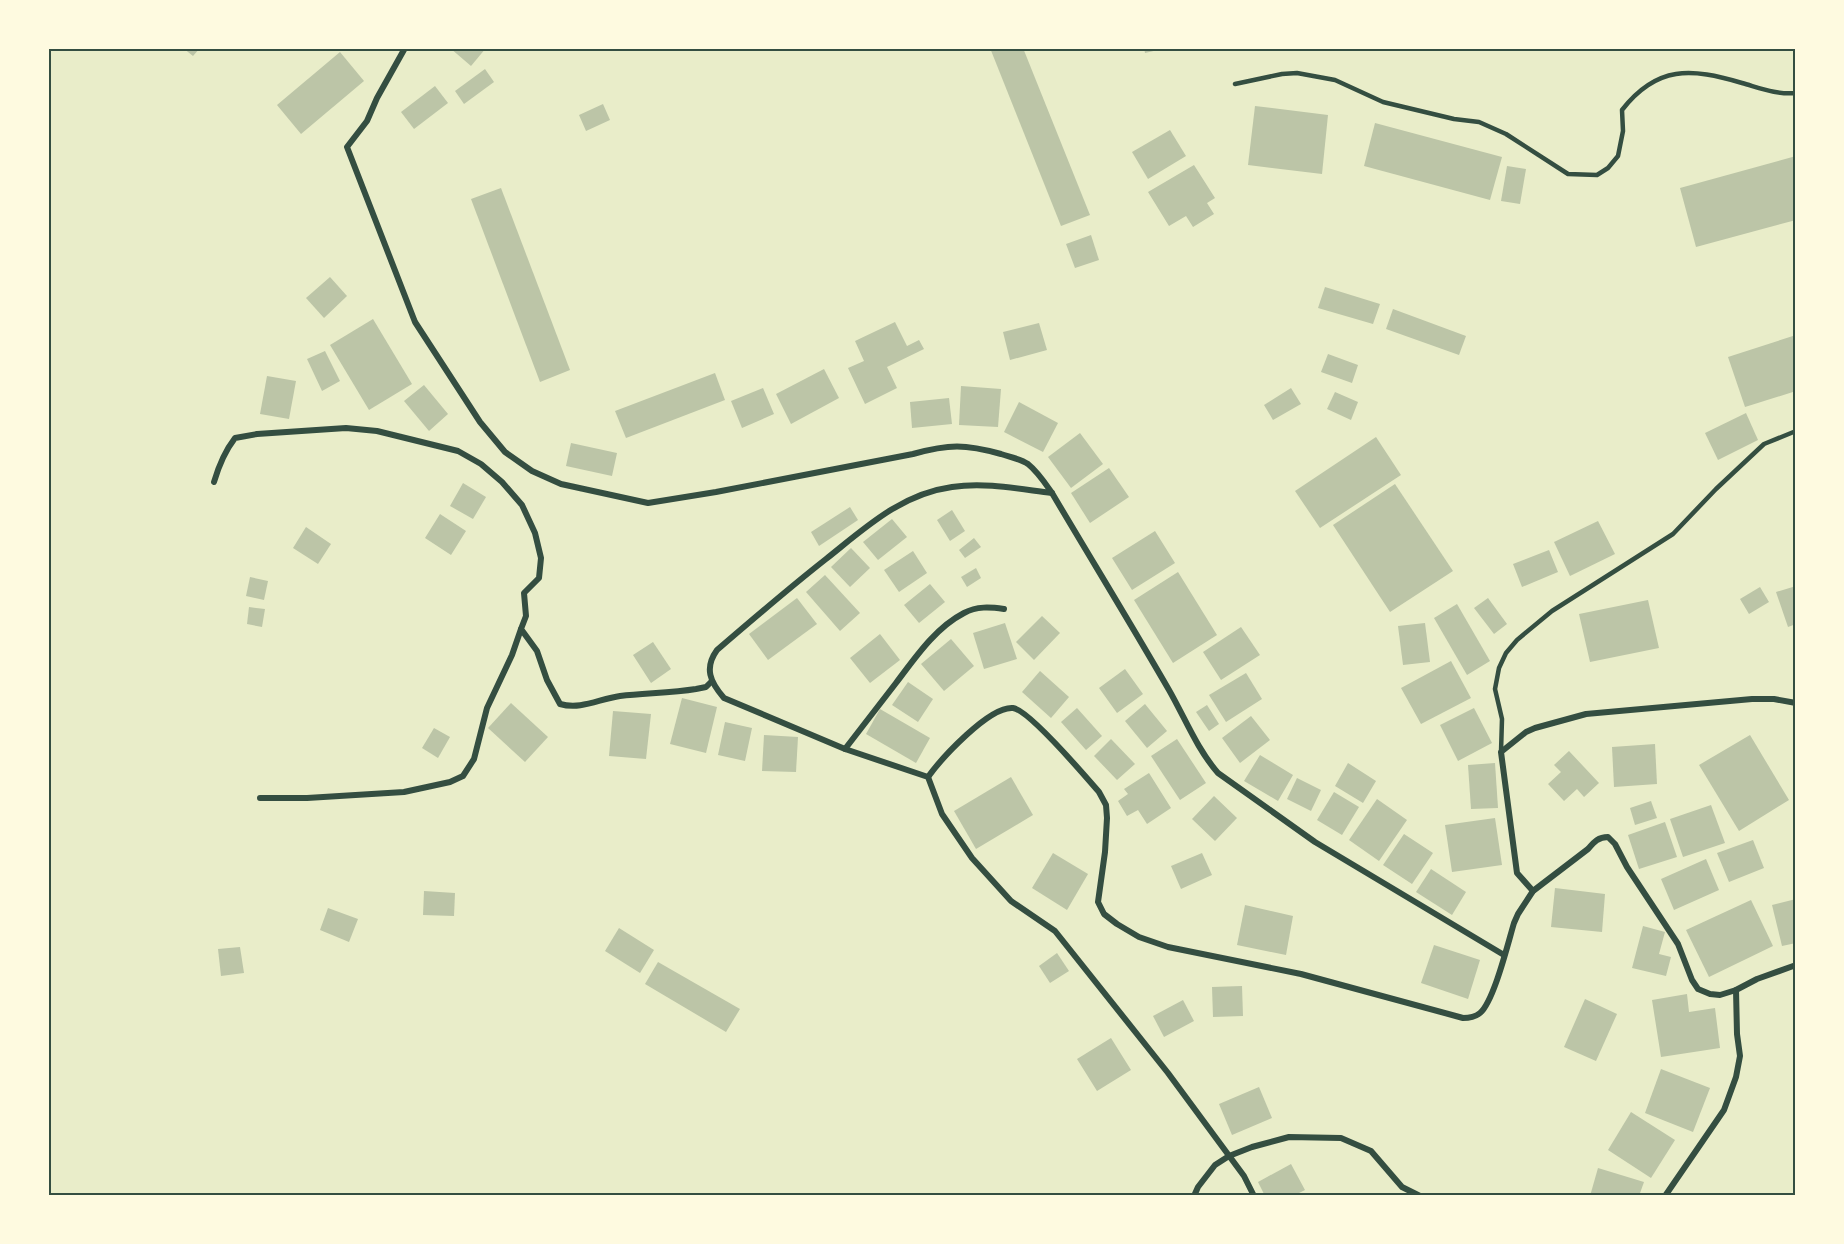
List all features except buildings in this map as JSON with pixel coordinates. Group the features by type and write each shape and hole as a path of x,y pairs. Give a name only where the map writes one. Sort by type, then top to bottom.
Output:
{"street":[{"path":"405,48 382,87 367,121 347,147 415,322 480,422 506,452 532,471 561,484 648,503 913,454 938,447 969,446 1027,463 1052,493 1208,762 1218,773 1315,842 1504,955"},
{"path":"214,482 227,448 235,438 257,434 346,428 377,431 458,452 481,464 502,482 522,505 535,533 541,558 539,578 524,593 526,616 512,655 487,708 474,759 464,776 450,782 404,792 307,798 260,798"},
{"path":"928,777 845,749 724,698 712,681 710,662 717,650 790,587 874,520 898,505 930,492 965,486 1052,493"},
{"path":"845,749 924,647 943,627 962,614 975,609 989,607 1004,609"},
{"path":"521,629 537,651 554,697 560,704 569,707 618,697 696,689 706,687 712,681"},
{"path":"1533,891 1517,873 1501,752 1526,732 1586,714 1752,699 1774,699 1796,703"},
{"path":"928,777 972,730 988,718 1012,708 1035,722 1103,798 1107,818 1098,902 1102,911 1117,924 1152,943 1301,974 1463,1018 1471,1018 1485,1008 1518,914 1533,891 1601,837 1608,837 1615,844 1627,867 1678,945 1698,989 1720,995 1796,965"},
{"path":"928,777 942,814 972,858 1011,901 1055,931 1153,1054 1244,1176 1254,1196"},
{"path":"1665,1196 1724,1110 1736,1077 1740,1056 1736,990"},
{"path":"1194,1196 1215,1165 1229,1156 1289,1137 1341,1138 1371,1151 1402,1186 1420,1196"}],"lane":[{"path":"1235,84 1297,73 1335,80 1383,102 1454,119 1479,122 1506,134 1568,174 1597,175 1608,168 1618,156 1623,131 1622,110 1633,96 1650,82 1668,75 1686,73 1713,75 1767,92 1796,93"},
{"path":"1501,752 1502,719 1496,689 1499,668 1506,653 1517,640 1552,611 1674,534 1716,489 1764,444 1796,431"}]}
